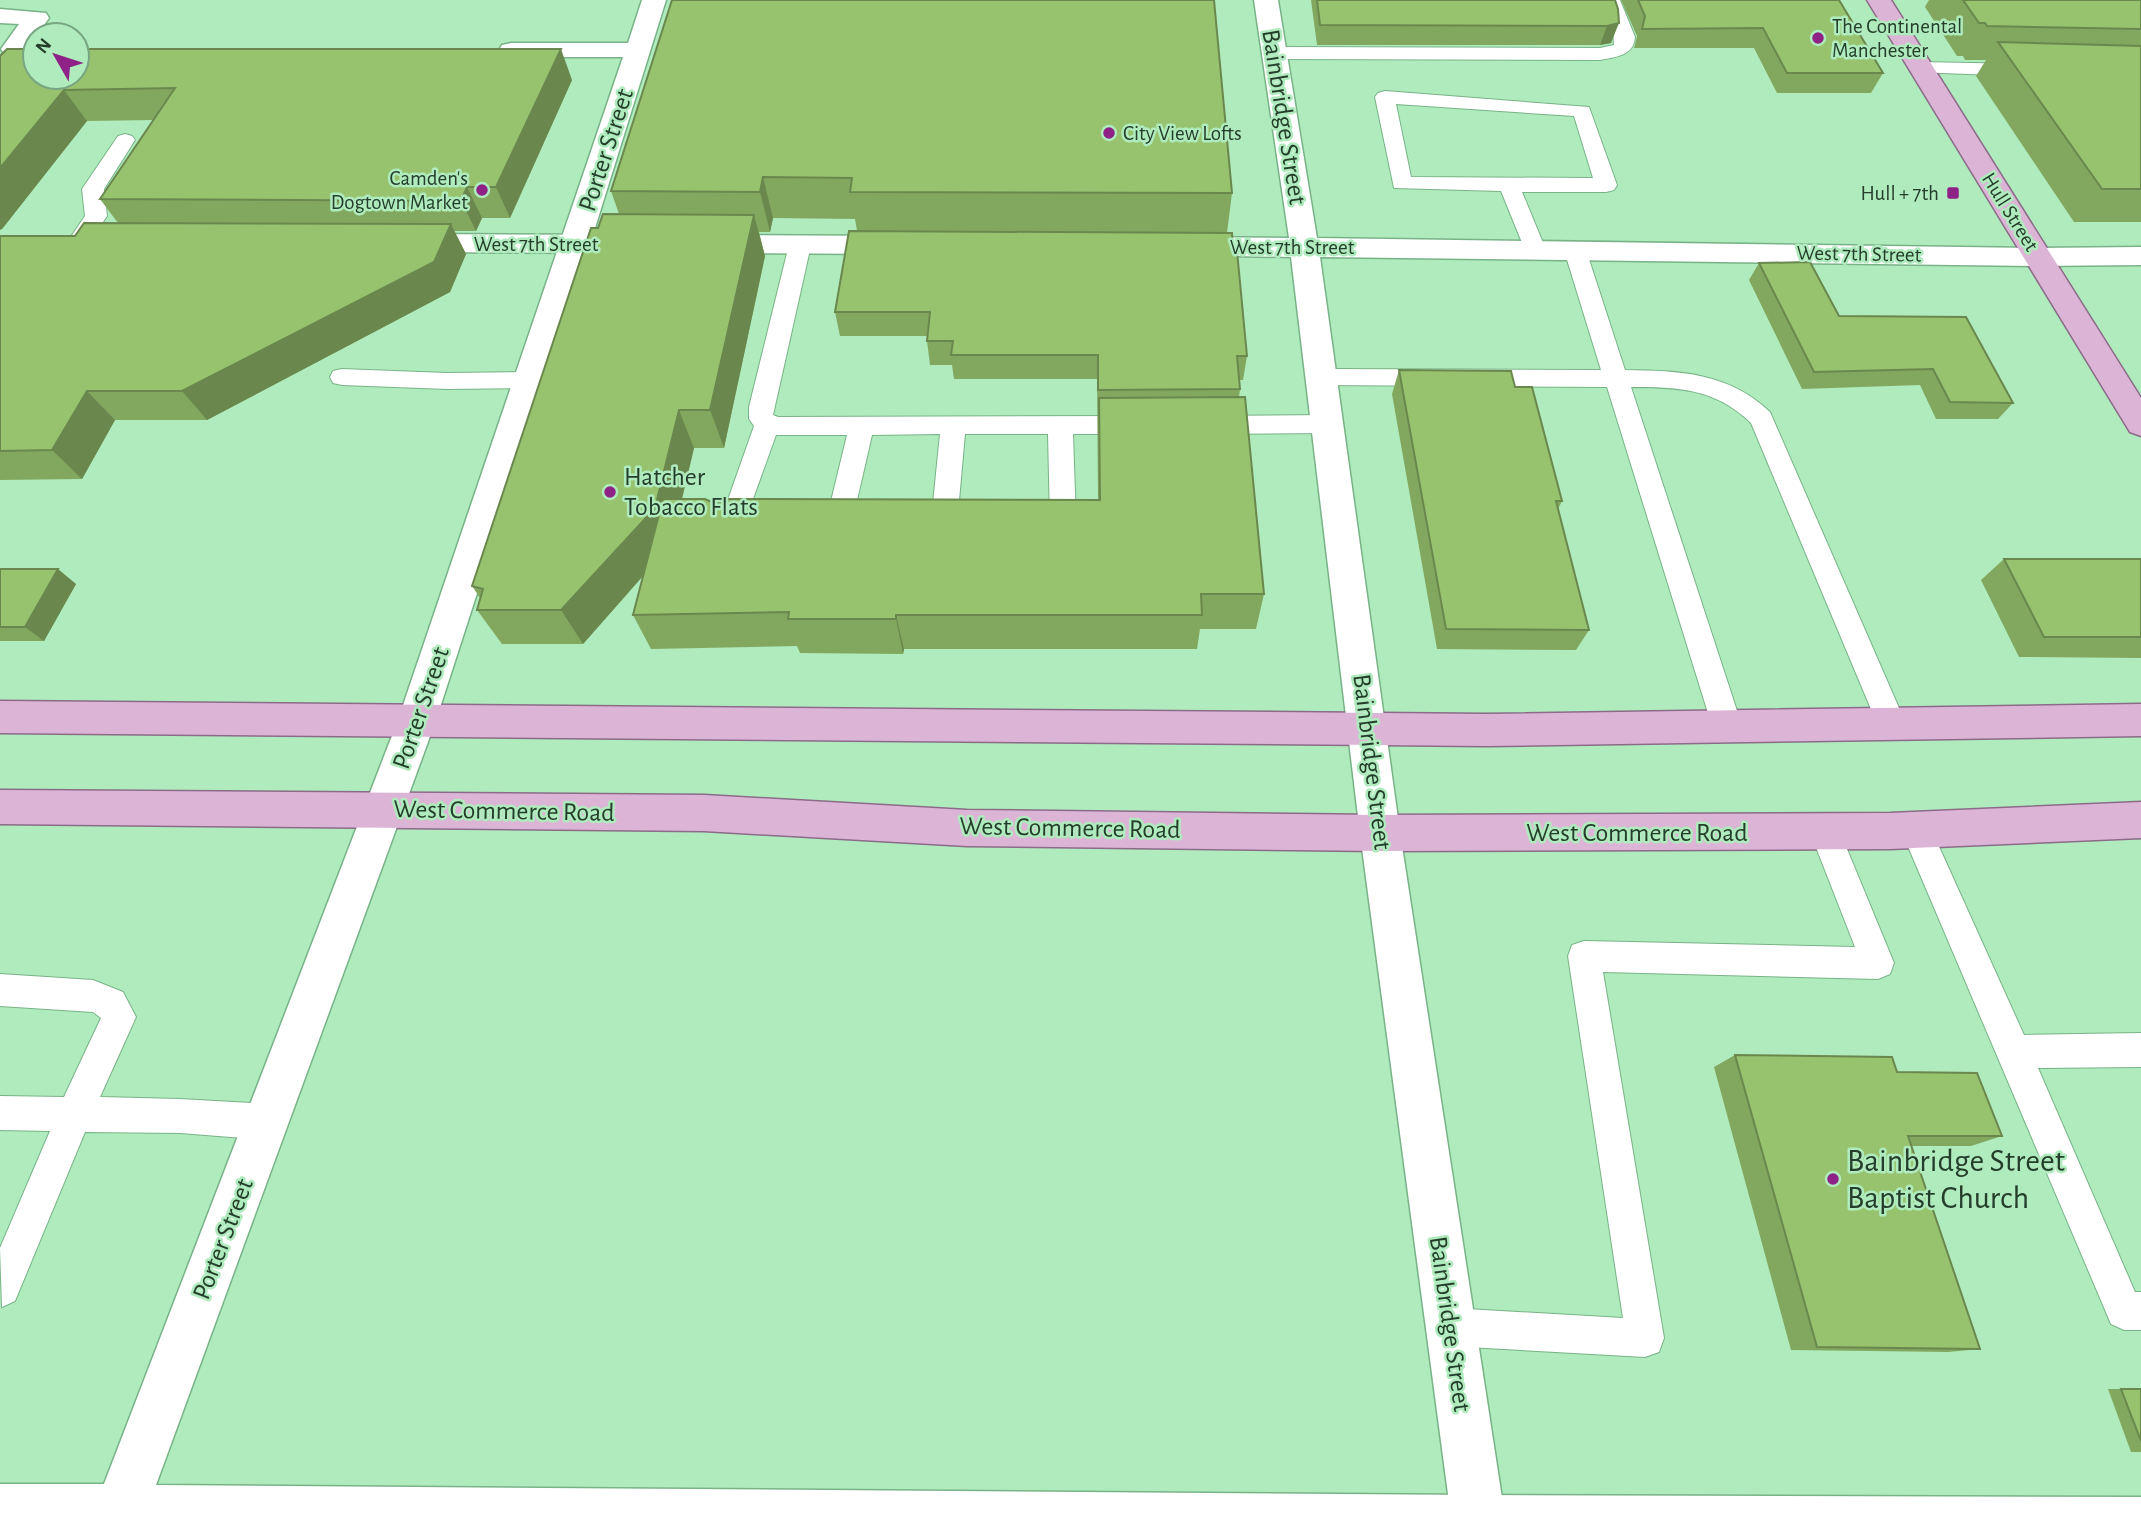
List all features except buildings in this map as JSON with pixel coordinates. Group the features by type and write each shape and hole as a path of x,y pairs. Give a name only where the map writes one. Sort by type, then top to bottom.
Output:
{"main road":[{"name":"Hull Street","path":"1879,0 2141,424"},
{"path":"0,717 1367,729 2141,720"},
{"name":"West Commerce Road","path":"0,807 704,813 967,828 1380,833 1825,832 2141,820"}],"street":[{"name":"Porter Street","path":"117,1518 386,809 576,244 653,0"},
{"name":"Bainbridge Street","path":"1266,0 1304,246 1380,833 1479,1523"},
{"path":"0,16 45,9"},
{"path":"16,54 45,9"},
{"path":"487,50 638,50"},
{"name":"West 7th Street","path":"383,243 924,245"},
{"name":"West 7th Street","path":"1158,246 2141,256"},
{"path":"0,1510 117,1518 2141,1524"}],"lane":[{"path":"1274,52 1582,56 1617,53 1624,47 1626,38 1611,0"},
{"path":"1921,68 2047,70"},
{"path":"1385,97 1582,111 1606,186 1509,185 1402,183 1385,97"},
{"path":"80,241 96,216 93,189 125,140"},
{"path":"1509,185 1535,250"},
{"path":"800,245 761,407 761,419 774,426 1164,425"},
{"path":"1575,250 1727,726"},
{"path":"342,377 447,381 531,380"},
{"path":"1321,377 1681,379 1715,388 1747,402 1761,418 1891,724"},
{"path":"731,528 768,422"},
{"path":"1190,425 1327,424"},
{"path":"839,522 862,425"},
{"path":"944,523 953,425"},
{"path":"1060,425 1063,521"},
{"path":"1916,830 2124,1311 2141,1311"},
{"path":"1450,1327 1645,1338 1584,956 1878,963 1825,832"},
{"path":"0,990 93,996 110,1003 120,1017 74,1115 2,1289"},
{"path":"2014,1052 2141,1049"},
{"path":"0,1114 180,1116 267,1122"}],"place":[{"name":"The Continental Manchester","path":"1818,38"},
{"name":"City View Lofts","path":"1109,133"},
{"name":"Camden's Dogtown Market","path":"482,190"},
{"name":"Hull + 7th","path":"1953,193"},
{"name":"Hatcher Tobacco Flats","path":"610,492"},
{"name":"Bainbridge Street Baptist Church","path":"1833,1179"}]}
